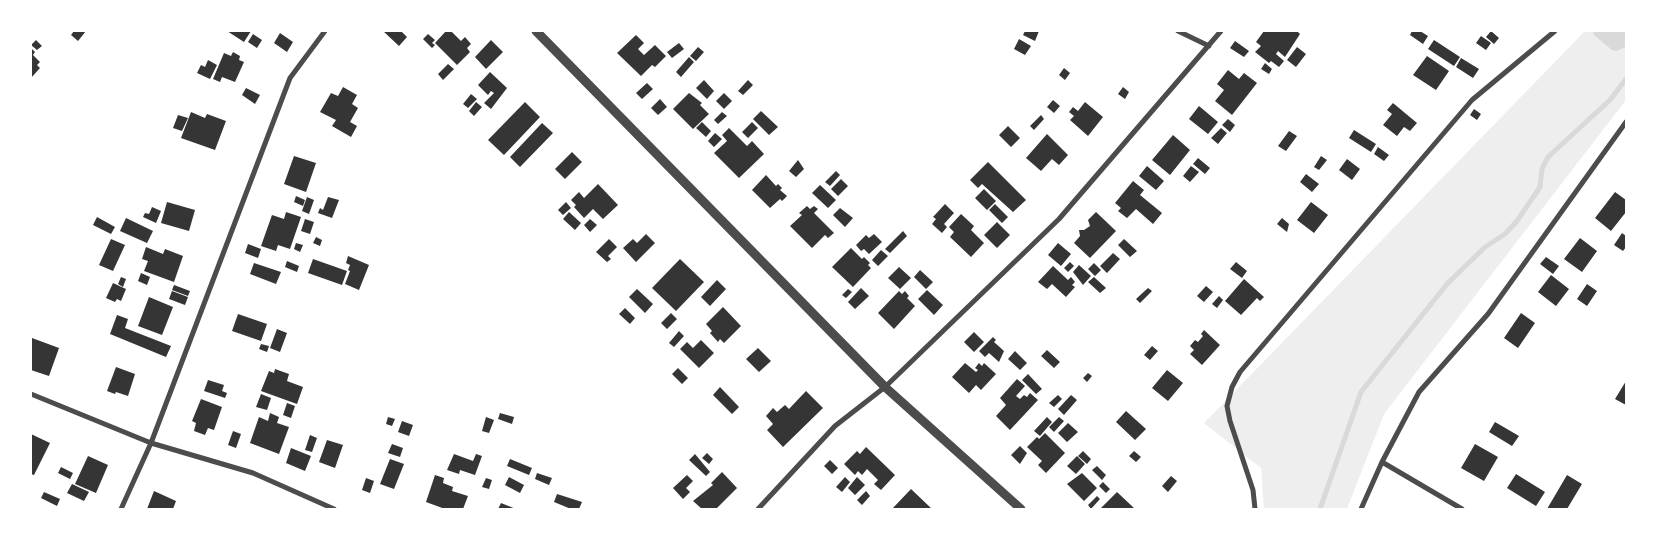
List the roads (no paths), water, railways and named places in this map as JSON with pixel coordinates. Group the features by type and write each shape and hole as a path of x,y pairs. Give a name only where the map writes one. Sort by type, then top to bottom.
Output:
{"street":[{"path":"121,509 152,443 290,78 325,31"},
{"path":"536,31 886,387 1021,509"},
{"path":"1178,31 1208,46"},
{"path":"758,509 836,426 886,387 1059,220 1221,31"},
{"path":"1255,509 1253,490 1230,421 1227,406 1240,372 1472,100 1555,31"},
{"path":"1362,509 1382,462 1419,392 1488,314 1626,122"},
{"path":"31,394 152,443 253,473 334,509"},
{"path":"1382,462 1462,509"}],"waterway":[{"path":"1320,509 1361,392 1447,284 1485,247 1505,234 1517,221 1540,187 1542,169 1548,157 1610,100 1626,79"}]}
